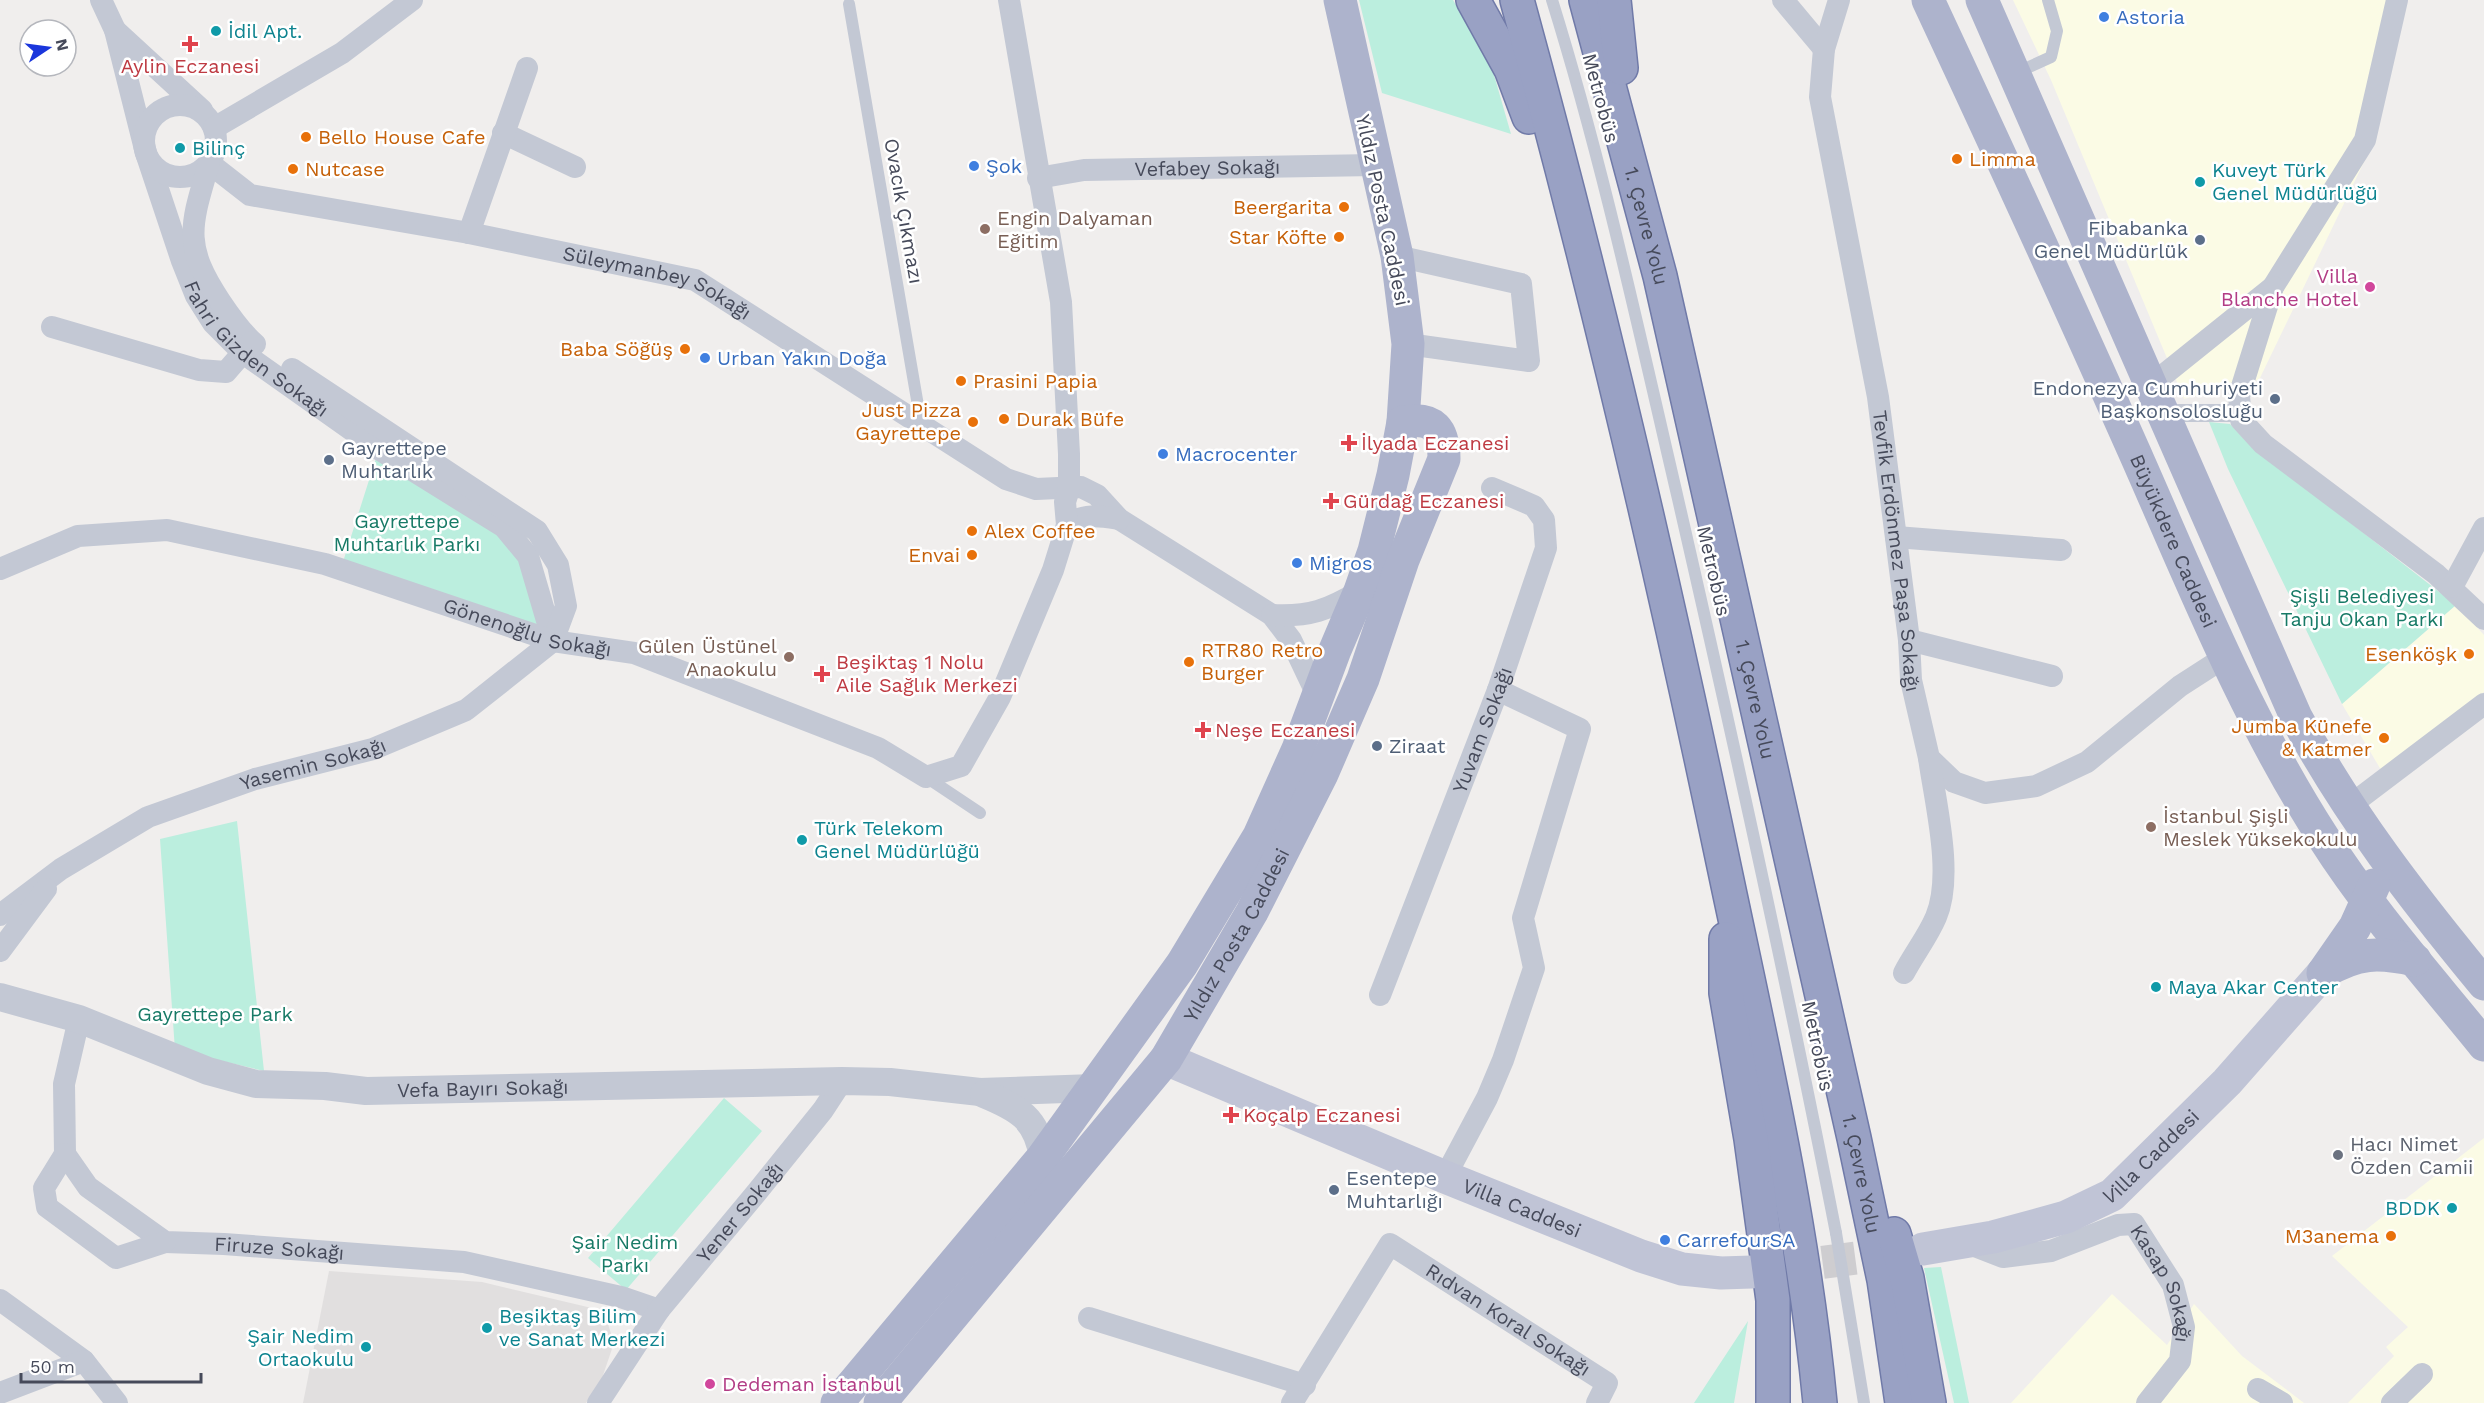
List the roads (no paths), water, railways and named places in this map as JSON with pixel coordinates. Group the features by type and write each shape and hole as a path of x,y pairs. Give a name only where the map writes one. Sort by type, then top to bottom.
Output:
{"highway":[{"path":"1473,0 1511,69 1601,332"},
{"path":"1517,0 1677,642 1782,1138 1814,1333 1820,1403"},
{"name":"1. Çevre Yolu","path":"1586,0 1659,276 1854,1138 1884,1280 1902,1403"},
{"path":"1614,0 1632,171"},
{"path":"1729,889 1726,993 1751,1139 1773,1300 1773,1403"},
{"path":"1854,1138 1885,1202 1907,1278 1929,1403"}],"main road":[{"name":"Yıldız Posta Caddesi","path":"837,1403 1043,1157 1182,964 1259,836 1360,591 1377,540 1403,422 1408,344 1397,256 1340,0"},
{"name":"Büyükdere Caddesi","path":"1928,0 2070,306 2225,657 2260,730 2323,837 2367,901 2484,1044"},
{"path":"1946,0 1978,58 1992,72 2015,74"},
{"name":"Büyükdere Caddesi","path":"1982,0 2275,675 2318,759 2348,807 2378,850 2484,984"},
{"name":"Yıldız Posta Caddesi","path":"880,1403 1166,1059 1252,912 1298,825 1363,679 1403,560 1444,459 1444,441 1432,424 1423,421 1403,422"},
{"path":"2323,973 2355,927 2367,901 2377,876 2378,850"},
{"path":"2323,973 2344,960 2364,955 2381,954 2415,960"},
{"path":"1094,1088 1130,1081 1147,1074 1166,1059 1161,1038 1161,1021 1182,964"},
{"name":"Villa Caddesi","path":"1923,1249 1993,1237 2066,1217 2112,1195 2227,1082 2323,973"},
{"name":"Villa Caddesi","path":"1166,1059 1445,1177 1641,1256 1682,1269 1721,1273 1752,1272"}],"street":[{"path":"101,0 115,30 209,121 215,146 209,163 190,175 169,175 159,170 146,153 146,128 153,117 162,109 186,105 209,121"},
{"path":"209,121 342,53 412,0"},
{"path":"926,777 961,766 1000,697 1053,570 1067,525 1065,502 1069,489 1061,302 1008,0"},
{"path":"1783,0 1824,49"},
{"name":"Tevfik Erdönmez Paşa Sokağı","path":"1839,0 1824,49 1820,97 1878,397 1909,640 1911,680 1929,758 1941,840 1943,886 1937,916 1904,973"},
{"path":"2156,399 2273,286 2365,140 2397,0"},
{"name":"Fahri Gizden Sokağı","path":"115,30 146,153 196,296 213,322 380,450 504,527 528,556 553,641"},
{"path":"469,232 527,68"},
{"path":"503,133 575,167"},
{"name":"Fahri Gizden Sokağı","path":"209,163 194,215 193,243 201,273 247,347"},
{"name":"Süleymanbey Sokağı","path":"209,163 250,195 469,232 695,280 1006,478 1036,489 1080,487 1097,495 1119,519 1272,615 1291,640 1318,697"},
{"name":"Vefabey Sokağı","path":"1038,178 1084,170 1375,165"},
{"path":"1397,256 1521,284 1529,361 1408,344"},
{"path":"2273,286 2239,396 2241,420 2263,444 2452,587 2484,619"},
{"path":"52,327 199,370 226,372 247,347"},
{"path":"2156,399 2239,414"},
{"name":"Yuvam Sokağı","path":"1380,996 1498,690 1546,548 1544,520 1534,506 1492,488"},
{"name":"Süleymanbey Sokağı","path":"1067,525 1077,518 1095,515 1119,519"},
{"path":"2452,587 2484,528"},
{"name":"Gönenoğlu Sokağı","path":"0,569 78,536 167,530 325,564 553,641 634,653 878,748 926,777"},
{"path":"1896,537 2061,550"},
{"path":"1272,615 1315,613 1338,604 1360,591"},
{"path":"1909,640 2052,676"},
{"name":"Yasemin Sokağı","path":"0,915 62,869 148,817 255,779 373,749 466,710 553,641"},
{"path":"1929,758 1953,782 1985,793 2036,786 2087,762 2180,686 2225,657"},
{"path":"1445,1177 1487,1098 1503,1060 1534,968 1523,918 1580,729 1498,690"},
{"path":"2348,807 2484,704"},
{"path":"0,951 62,869"},
{"name":"Vefa Bayırı Sokağı","path":"0,997 79,1019 208,1071 256,1084 325,1086 366,1091 842,1081 890,1082 980,1092"},
{"path":"79,1019 64,1084 65,1154 44,1188 47,1207 116,1258 165,1242"},
{"name":"Yener Sokağı","path":"598,1403 659,1310 764,1183 842,1081"},
{"path":"980,1092 1094,1088"},
{"path":"980,1092 1008,1104 1030,1120 1040,1138 1043,1157"},
{"path":"65,1154 88,1186 165,1242"},
{"name":"Kasap Sokağı","path":"1963,1242 2003,1257 2051,1251 2118,1225 2134,1224 2173,1285 2184,1328 2180,1362 2147,1403"},
{"name":"Firuze Sokağı","path":"165,1242 224,1244 464,1262 621,1297 659,1310"},
{"name":"Rıdvan Koral Sokağı","path":"1298,1394 1390,1244 1607,1383 1597,1403"},
{"path":"0,1300 84,1361 117,1403"},
{"path":"1089,1318 1298,1394"},
{"path":"0,1393 84,1361"},
{"path":"2392,1403 2422,1374"},
{"path":"2258,1389 2282,1403"}],"lane":[{"name":"Metrobüs","path":"1552,0 1574,69 1617,236 1770,908 1836,1233 1864,1403"},
{"path":"2015,74 2051,57 2056,31 2048,0"},
{"name":"Ovacık Çıkmazı","path":"849,4 921,423"},
{"path":"926,777 980,813"}],"tunnel":[{"path":"1774,1269 1908,1251"}],"place":[{"name":"Astoria","path":"2104,17"},
{"name":"İdil Apt.","path":"216,31"},
{"name":"Aylin Eczanesi","path":"190,44"},
{"name":"Bello House Cafe","path":"306,137"},
{"name":"Bilinç","path":"180,148"},
{"name":"Limma","path":"1957,159"},
{"name":"Şok","path":"974,166"},
{"name":"Nutcase","path":"293,169"},
{"name":"Kuveyt Türk Genel Müdürlüğü","path":"2200,182"},
{"name":"Beergarita","path":"1344,207"},
{"name":"Engin Dalyaman Eğitim","path":"985,229"},
{"name":"Star Köfte","path":"1339,237"},
{"name":"Fibabanka Genel Müdürlük","path":"2200,240"},
{"name":"Villa Blanche Hotel","path":"2370,287"},
{"name":"Baba Söğüş","path":"685,349"},
{"name":"Urban Yakın Doğa","path":"705,358"},
{"name":"Prasini Papia","path":"961,381"},
{"name":"Endonezya Cumhuriyeti Başkonsolosluğu","path":"2275,399"},
{"name":"Durak Büfe","path":"1004,419"},
{"name":"Just Pizza Gayrettepe","path":"973,422"},
{"name":"İlyada Eczanesi","path":"1349,443"},
{"name":"Macrocenter","path":"1163,454"},
{"name":"Gayrettepe Muhtarlık","path":"329,460"},
{"name":"Gürdağ Eczanesi","path":"1331,501"},
{"name":"Alex Coffee","path":"972,531"},
{"name":"Envai","path":"972,555"},
{"name":"Migros","path":"1297,563"},
{"name":"Esenköşk","path":"2469,654"},
{"name":"Gülen Üstünel Anaokulu","path":"789,657"},
{"name":"RTR80 Retro Burger","path":"1189,662"},
{"name":"Beşiktaş 1 Nolu Aile Sağlık Merkezi","path":"822,674"},
{"name":"Neşe Eczanesi","path":"1203,730"},
{"name":"Jumba Künefe & Katmer","path":"2384,738"},
{"name":"Ziraat","path":"1377,746"},
{"name":"İstanbul Şişli Meslek Yüksekokulu","path":"2151,827"},
{"name":"Türk Telekom Genel Müdürlüğü","path":"802,840"},
{"name":"Maya Akar Center","path":"2156,987"},
{"name":"Koçalp Eczanesi","path":"1231,1115"},
{"name":"Hacı Nimet Özden Camii","path":"2338,1155"},
{"name":"Esentepe Muhtarlığı","path":"1334,1190"},
{"name":"BDDK","path":"2452,1208"},
{"name":"M3anema","path":"2391,1236"},
{"name":"CarrefourSA","path":"1665,1240"},
{"name":"Beşiktaş Bilim ve Sanat Merkezi","path":"487,1328"},
{"name":"Şair Nedim Ortaokulu","path":"366,1347"},
{"name":"Dedeman İstanbul","path":"710,1384"}],"park label":[{"name":"Gayrettepe Muhtarlık Parkı","path":"407,532"},
{"name":"Şişli Belediyesi Tanju Okan Parkı","path":"2362,608"},
{"name":"Gayrettepe Park","path":"215,1014"},
{"name":"Şair Nedim Parkı","path":"625,1254"}]}
